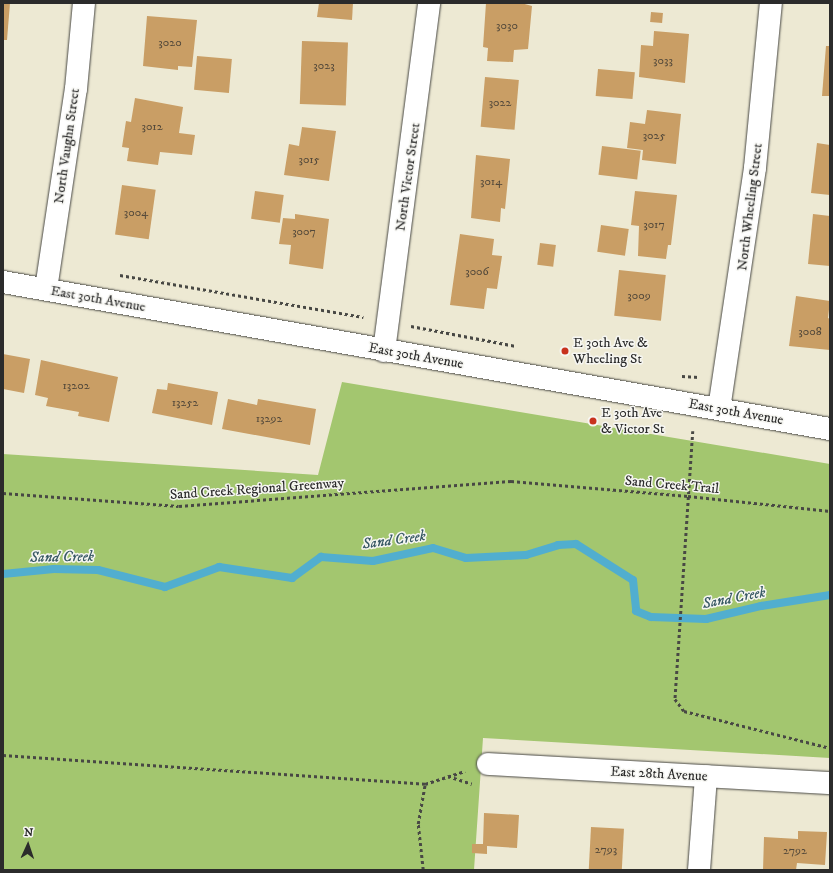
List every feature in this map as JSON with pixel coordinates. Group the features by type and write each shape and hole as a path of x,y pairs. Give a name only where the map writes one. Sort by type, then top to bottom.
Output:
{"street":[{"name":"North Vaughn Street","path":"46,290 76,89 84,3"},
{"name":"North Victor Street","path":"384,351 429,3"},
{"name":"North Wheeling Street","path":"719,409 739,293 755,168 771,3"},
{"name":"East 30th Avenue","path":"3,282 384,351 830,429"},
{"name":"East 28th Avenue","path":"488,764 830,783"},
{"path":"699,870 706,776"}],"path":[{"path":"113,274 388,321 519,346"},
{"path":"680,377 689,375"},
{"path":"693,430 675,698 684,711 830,748"},
{"name":"Sand Creek Trail","path":"511,481 688,496 830,512"},
{"name":"Sand Creek Regional Greenway","path":"3,493 179,506 511,481"},
{"path":"3,755 425,784 488,764"},
{"path":"448,776 475,785"},
{"path":"423,870 418,824 425,784"}],"green space":[{"path":"342,382 830,464 830,758 483,738 474,870 3,870 3,454 318,475"}],"building":[{"path":"3,3 10,3 7,40 3,40"},
{"path":"319,3 353,3 352,20 317,17"},
{"path":"486,3 521,3 532,6 528,49 514,50 513,62 487,61 488,48 483,47"},
{"path":"651,12 663,13 662,23 650,22"},
{"path":"147,16 197,20 192,67 178,66 178,70 143,66"},
{"path":"654,31 689,34 685,83 639,77 641,45 653,46"},
{"path":"302,41 348,43 346,106 300,104"},
{"path":"826,46 830,46 830,96 822,96"},
{"path":"197,56 232,59 229,93 194,90"},
{"path":"598,69 635,72 633,99 596,96"},
{"path":"485,77 519,80 515,130 481,127"},
{"path":"135,98 183,107 179,133 195,135 192,155 160,152 158,165 127,161 129,148 122,147 126,121 131,122"},
{"path":"647,110 681,114 676,164 642,160 643,150 627,148 630,122 645,124"},
{"path":"302,127 336,131 329,181 284,175 289,144 299,146"},
{"path":"817,143 830,145 830,195 811,193"},
{"path":"602,146 641,151 637,180 598,175"},
{"path":"476,155 510,159 505,209 501,208 500,222 471,218"},
{"path":"122,185 156,190 149,239 115,235"},
{"path":"255,191 284,195 280,223 251,219"},
{"path":"635,191 677,195 671,245 668,245 666,259 638,256 639,226 631,225"},
{"path":"295,214 329,219 323,269 289,264 291,245 279,244 283,218 295,219"},
{"path":"813,214 830,216 830,266 808,264"},
{"path":"601,225 629,229 625,256 597,252"},
{"path":"460,234 494,239 492,255 502,256 497,289 487,288 484,309 450,305"},
{"path":"540,243 556,245 553,267 537,265"},
{"path":"619,270 666,275 661,321 614,316"},
{"path":"796,296 830,301 828,318 830,319 830,350 789,346"},
{"path":"3,354 30,359 24,393 3,389"},
{"path":"41,360 118,377 109,422 78,416 79,412 46,406 48,398 35,395"},
{"path":"168,383 218,392 212,425 152,413 157,389 167,390"},
{"path":"228,399 257,405 258,399 316,409 310,445 222,429"},
{"path":"484,813 519,815 517,848 487,846 487,854 472,853 472,844 483,844"},
{"path":"591,827 624,829 622,870 589,870"},
{"path":"798,831 827,832 825,865 797,863 796,870 763,870 764,837 798,839"}],"waterway":[{"name":"Sand Creek","path":"3,574 54,569 98,570 165,587 219,567 292,578 321,557 373,561 433,548 466,558 526,555 558,545 576,544 633,580 636,611 651,617 706,619 761,606 830,595"}],"place":[{"name":"E 30th Ave & Wheeling St","path":"565,351"},
{"name":"E 30th Ave & Victor St","path":"593,421"}]}
